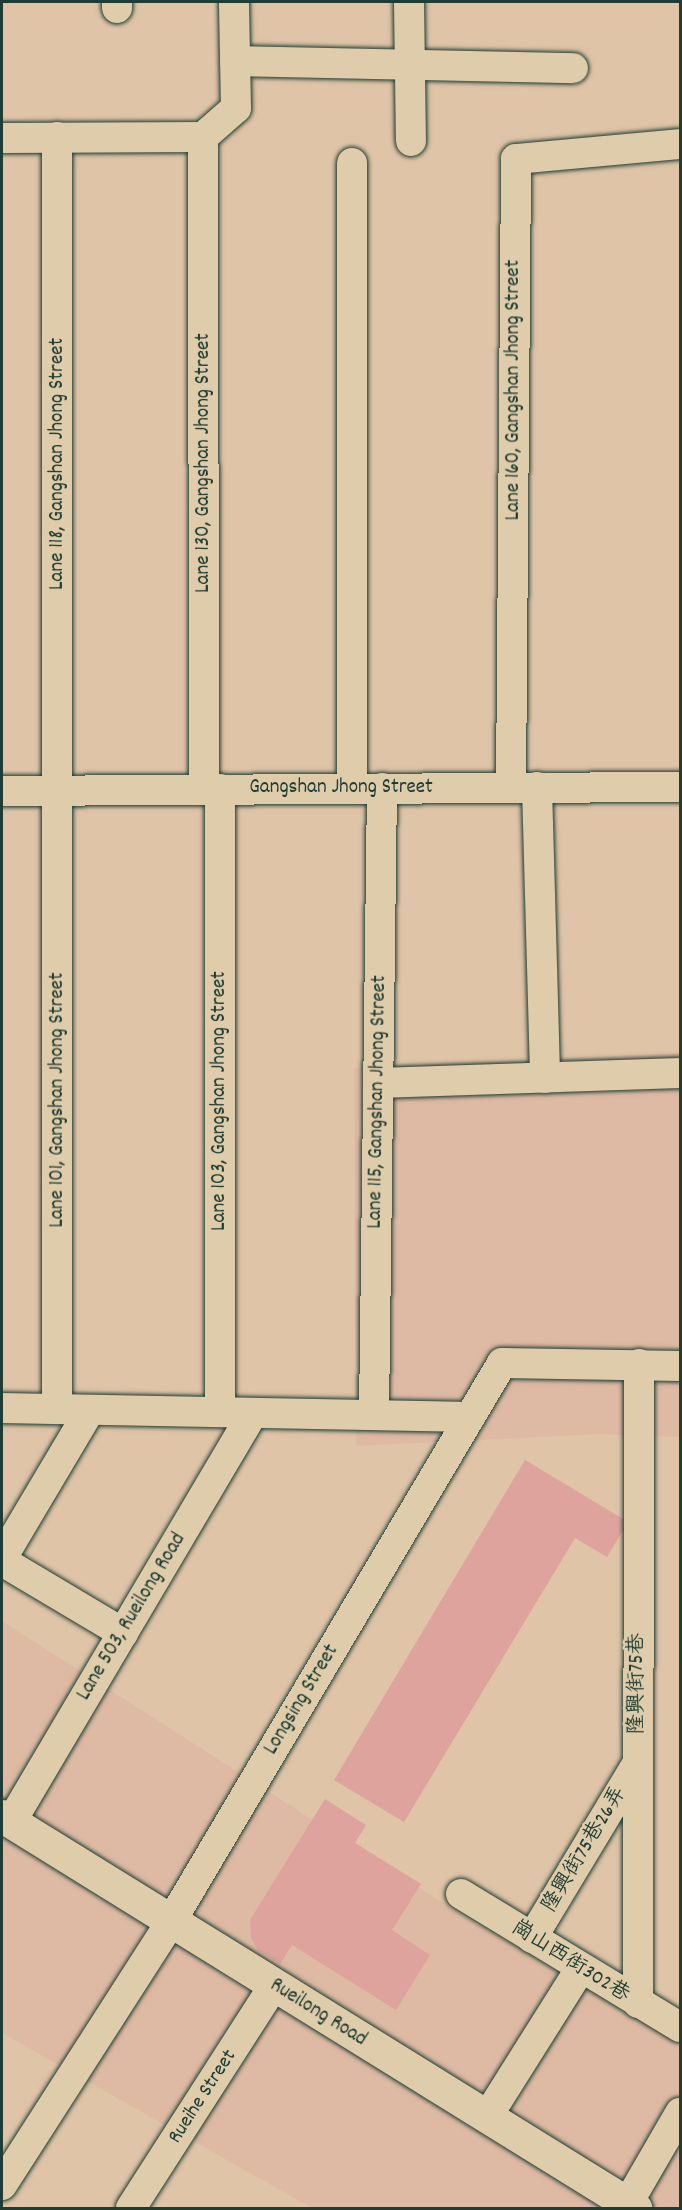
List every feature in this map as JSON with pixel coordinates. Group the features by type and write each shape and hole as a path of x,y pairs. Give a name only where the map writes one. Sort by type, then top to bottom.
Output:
{"street":[{"path":"2,138 203,137 236,108 234,2"},
{"path":"409,2 411,141"},
{"path":"235,61 573,68"},
{"name":"Lane 118, Gangshan Jhong Street","path":"57,137 59,790"},
{"name":"Lane 130, Gangshan Jhong Street","path":"203,137 212,789"},
{"name":"Lane 160, Gangshan Jhong Street","path":"524,787 516,159 681,144"},
{"path":"352,163 352,788"},
{"path":"524,787 545,1077"},
{"name":"Gangshan Jhong Street","path":"2,791 681,787"},
{"name":"Lane 115, Gangshan Jhong Street","path":"374,1415 382,788"},
{"name":"Lane 103, Gangshan Jhong Street","path":"212,789 220,1412"},
{"name":"Lane 101, Gangshan Jhong Street","path":"57,1409 59,790"},
{"path":"378,1083 681,1073"},
{"name":"Longsing Street","path":"2,2185 172,1920 502,1363 681,1366"},
{"name":"隆興街75巷","path":"638,2003 639,1364"},
{"path":"2,1408 470,1417"},
{"path":"90,1410 2,1560 123,1633"},
{"name":"Lane 503, Rueilong Road","path":"6,1819 123,1633 253,1413"},
{"name":"隆興街75巷26弄","path":"532,1938 638,1762"},
{"name":"Rueilong Road","path":"6,1819 172,1920 629,2207"},
{"name":"崗山西街302巷","path":"461,1894 681,2027"},
{"path":"487,2117 581,1968"},
{"name":"Rueihe Street","path":"132,2208 274,1985"},
{"path":"629,2207 681,2113"}],"shaded area":[{"path":"680,1053 680,1437 600,1434 356,1446 354,1068"},
{"path":"2,1621 468,1919 680,2040 680,2208 312,2208 2,2033"}],"building":[{"path":"525,1460 628,1522 607,1557 575,1538 404,1822 334,1780"},
{"path":"325,1799 366,1825 355,1843 421,1884 392,1930 430,1955 396,2010 292,1945 280,1964 258,1950 251,1938 250,1920"}]}
